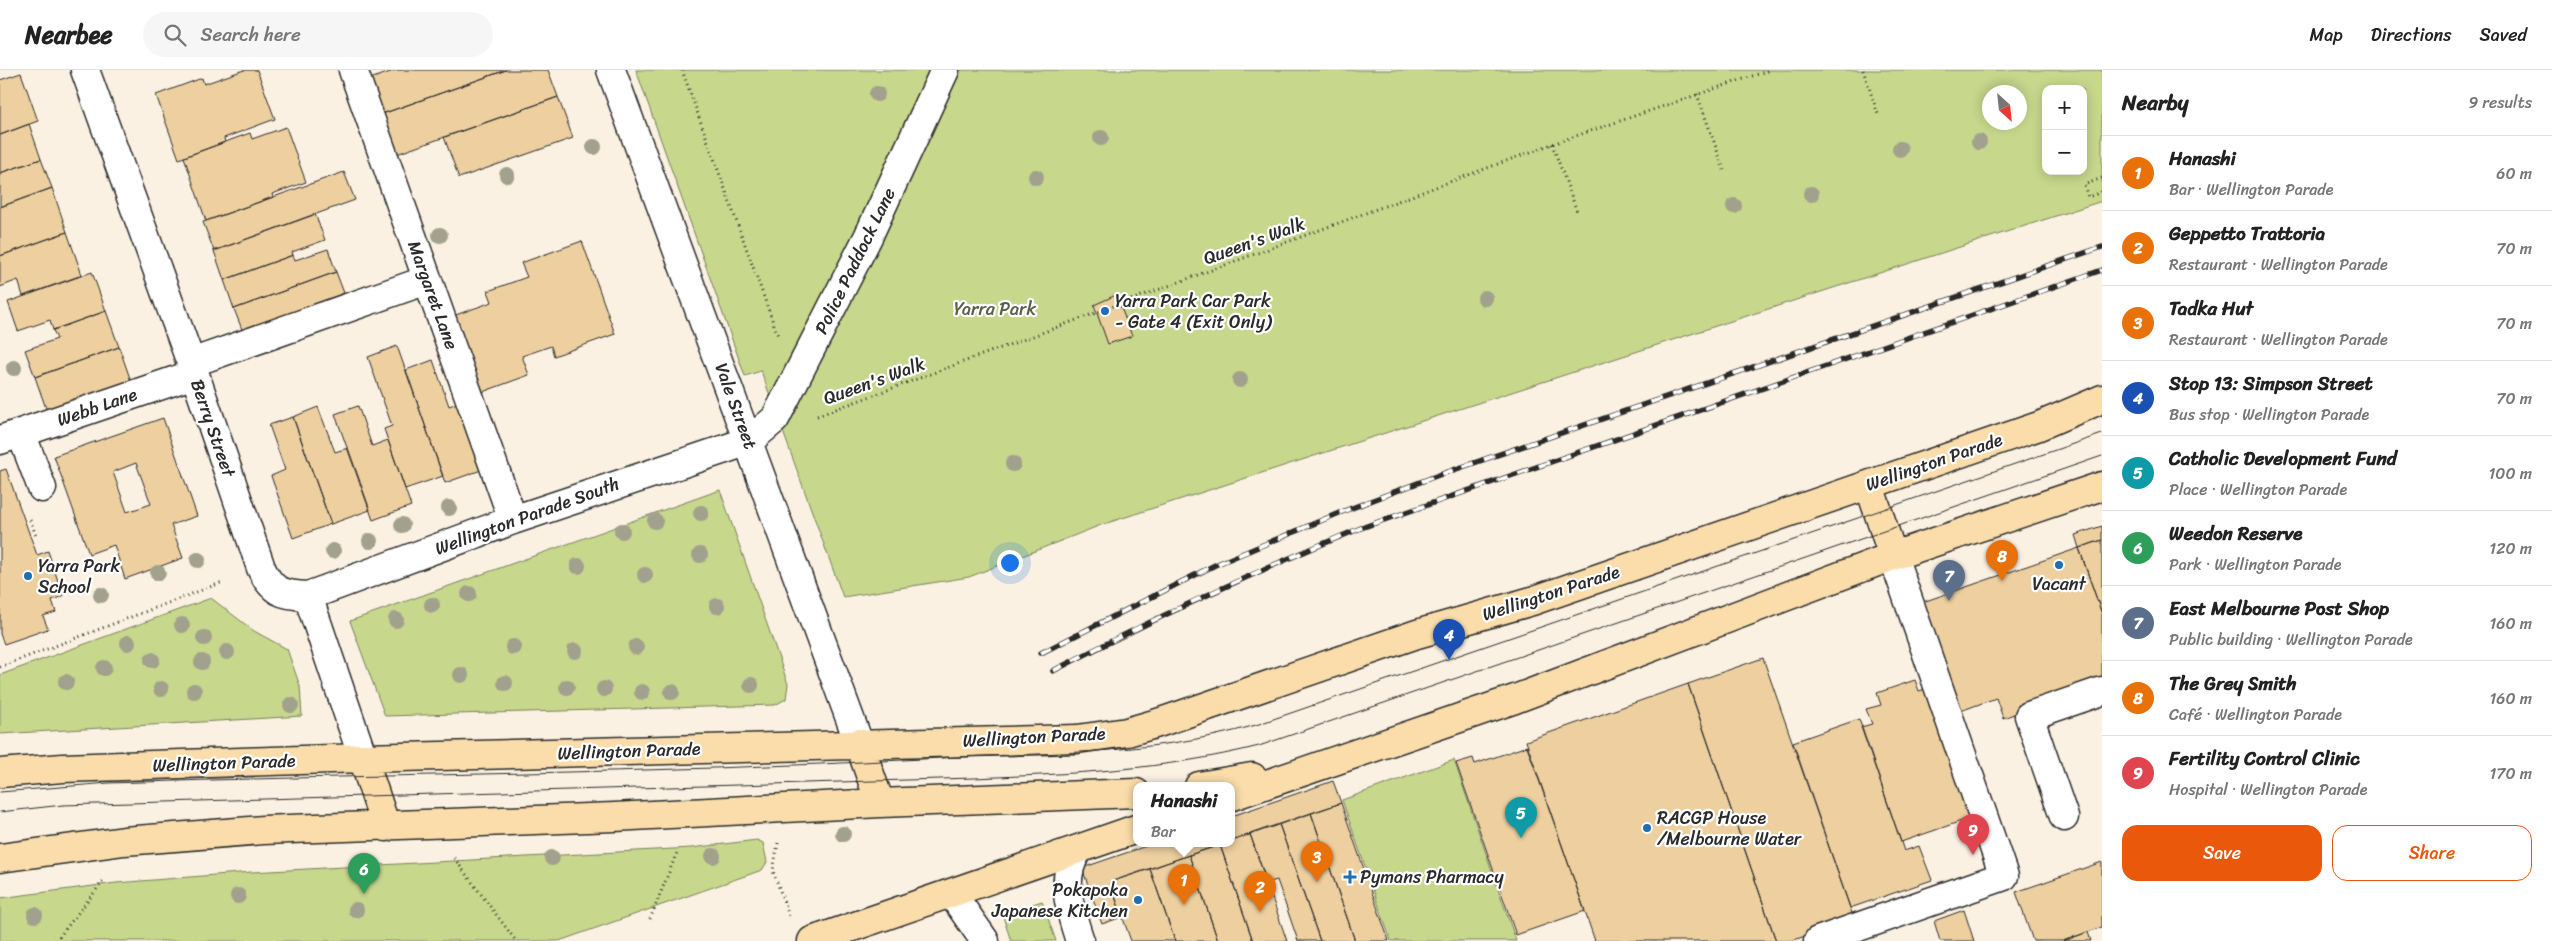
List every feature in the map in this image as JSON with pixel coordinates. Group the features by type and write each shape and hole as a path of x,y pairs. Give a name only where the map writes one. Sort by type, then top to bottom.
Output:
{"main road":[{"name":"Wellington Parade","path":"0,773 63,768 364,758 859,743 1077,739 1127,732 1227,701 1417,634 1532,601 2039,426 2102,399"},
{"path":"1869,485 1893,556"},
{"path":"1235,795 1533,692 1893,556 2102,486"},
{"path":"859,743 880,803"},
{"path":"364,758 386,827"},
{"path":"1222,782 1315,766"},
{"path":"0,858 72,847 263,830 386,827 1133,792"},
{"path":"802,933 952,894 1133,830"}],"street":[{"name":"Berry Street","path":"85,70 193,368 268,583 284,593 308,596"},
{"name":"Margaret Lane","path":"352,70 513,520"},
{"name":"Vale Street","path":"611,70 859,743"},
{"name":"Police Paddock Lane","path":"748,441 776,419 868,237 946,70"},
{"name":"Webb Lane","path":"10,437 427,280"},
{"path":"10,437 42,488"},
{"name":"Wellington Parade South","path":"308,596 513,520 748,441"},
{"path":"1818,941 2004,876 1893,556"},
{"path":"308,596 364,758"},
{"path":"2064,818 2029,716 2102,691"},
{"path":"1078,850 1073,858 1068,877 1068,897 1080,941"},
{"path":"952,894 985,941"}],"path":[{"path":"682,70 778,336 778,345"},
{"name":"Queen's Walk","path":"816,416 1552,144 1770,70"},
{"path":"1863,70 1878,114"},
{"path":"1697,94 1724,170"},
{"path":"1552,144 1578,214"},
{"path":"2102,178 2084,185 2088,196 2102,192"},
{"path":"0,667 223,582"},
{"path":"778,839 773,871 802,933"},
{"path":"650,919 678,849"},
{"path":"450,853 516,941"},
{"path":"56,941 106,877"}],"green space":[{"name":"Yarra Park","path":"636,70 2102,70 2102,201 1101,525 969,577 843,597 761,371 745,376"},
{"path":"720,490 788,684 786,699 775,705 385,716 350,621"},
{"path":"211,598 254,631 287,649 300,686 302,716 0,734 0,675"},
{"path":"1454,760 1516,941 1391,941 1342,800"},
{"path":"757,840 763,843 767,862 762,870 559,941 0,941 0,898 116,883 252,872 691,848"},
{"path":"1042,901 1056,941 1011,941 1002,914"}],"building":[{"path":"244,70 257,70 275,119 224,138 225,142 179,159 156,95 202,78 204,84"},
{"path":"396,70 506,70 382,114 370,79"},
{"path":"506,70 548,70 558,97 394,155 382,114"},
{"path":"21,73 38,121 0,135 0,80"},
{"path":"558,97 573,138 459,178 444,137"},
{"path":"29,124 41,159 0,173 0,135"},
{"path":"286,127 306,182 272,194 273,197 206,221 184,157 250,133 252,139"},
{"path":"41,159 52,188 0,207 0,173"},
{"path":"344,172 355,200 214,251 203,222"},
{"path":"52,188 67,232 0,256 0,207"},
{"path":"315,214 325,240 292,252 293,255 224,280 214,251"},
{"path":"67,232 82,275 23,296 18,280 0,287 0,256"},
{"path":"582,241 615,334 554,356 551,346 522,356 529,375 477,394 450,317 492,302 488,291 527,277 521,263"},
{"path":"328,249 336,272 234,309 224,280 293,255 295,260"},
{"path":"92,272 106,311 53,330 50,320 18,331 8,302"},
{"path":"336,272 344,293 311,305 314,313 245,337 234,309"},
{"path":"1116,295 1132,336 1108,344 1094,305"},
{"path":"106,311 119,347 35,377 25,350 57,339 53,330"},
{"path":"397,346 443,476 405,489 384,429 392,426 368,357"},
{"path":"119,347 132,384 48,414 35,377"},
{"path":"433,360 449,406 460,402 484,469 445,483 406,370"},
{"path":"358,406 372,446 388,440 411,506 373,520 335,414"},
{"path":"318,407 335,452 348,448 370,510 331,524 293,417"},
{"path":"293,417 331,524 293,538 271,476 285,470 269,425"},
{"path":"163,418 197,516 171,525 183,558 125,579 114,545 89,554 54,456","holes":["136,463 151,504 127,512 113,472"]},
{"name":"Yarra Park School","path":"6,469 37,555 48,551 63,596 52,600 56,612 43,616 48,629 4,644 0,634 0,471"},
{"path":"2102,526 2102,540 2079,548 2075,535"},
{"path":"2102,540 2102,614 2079,548"},
{"path":"2079,548 2102,614 2102,683 2003,718 1996,698 1955,713 1917,604"},
{"path":"1763,658 1854,919 1791,941 1776,941 1688,684"},
{"path":"1915,680 1919,691 1931,687 1976,816 1901,842 1861,727 1872,724 1866,709 1881,705 1877,693"},
{"name":"RACGP House /Melbourne Water","path":"1688,684 1776,941 1595,941 1526,741"},
{"path":"1859,719 1904,851 1919,846 1932,880 1850,908 1793,742"},
{"path":"1527,746 1585,911 1516,935 1456,763 1473,758 1475,764"},
{"path":"1333,781 1341,803 1235,840 1235,815"},
{"name":"Pymans Pharmacy","path":"1341,803 1389,941 1355,941 1311,813"},
{"path":"1311,813 1355,941 1320,941 1279,824"},
{"path":"1279,824 1320,941 1298,941 1277,880 1267,883 1250,834"},
{"path":"1250,834 1287,941 1253,941 1221,847 1235,847 1235,840"},
{"path":"1143,847 1213,847 1110,882 1122,917 1102,924 1082,868"},
{"path":"1214,847 1221,847 1253,941 1218,941 1189,855"},
{"path":"1189,855 1218,941 1175,941 1150,869"},
{"path":"2102,862 2102,927 2063,941 2033,941 2016,892"},
{"name":"Pokapoka Japanese Kitchen","path":"1150,869 1175,941 1131,941 1110,882"},
{"path":"1964,910 1974,941 1940,941 1934,921"},
{"path":"2088,932 2091,941 2063,941"}],"tram line":[{"path":"0,792 109,783 618,771 821,764 1049,754 1174,743 1256,725 2102,434"},
{"path":"0,812 63,805 974,778 1117,770 1188,761 1259,746 2102,456"}],"railway":[{"path":"1041,653 1215,565 1344,511 1436,476 2102,247"},
{"path":"1053,671 1129,632 1206,596 1361,528 2102,270"}],"place":[{"name":"Yarra Park Car Park - Gate 4 (Exit Only)","path":"1105,311"},
{"name":"Vacant","path":"2059,565"},
{"name":"Yarra Park School","path":"28,576"},
{"name":"The Grey Smith","path":"2002,581"},
{"name":"East Melbourne Post Shop","path":"1949,601"},
{"name":"Stop 13: Simpson Street","path":"1449,660"},
{"name":"RACGP House /Melbourne Water","path":"1647,828"},
{"name":"Catholic Development Fund","path":"1521,838"},
{"name":"Fertility Control Clinic","path":"1973,855"},
{"name":"Pymans Pharmacy","path":"1350,877"},
{"name":"Tadka Hut","path":"1317,882"},
{"name":"Weedon Reserve","path":"364,894"},
{"name":"Pokapoka Japanese Kitchen","path":"1138,900"},
{"name":"Hanashi","path":"1184,905"},
{"name":"Geppetto Trattoria","path":"1260,912"}]}
